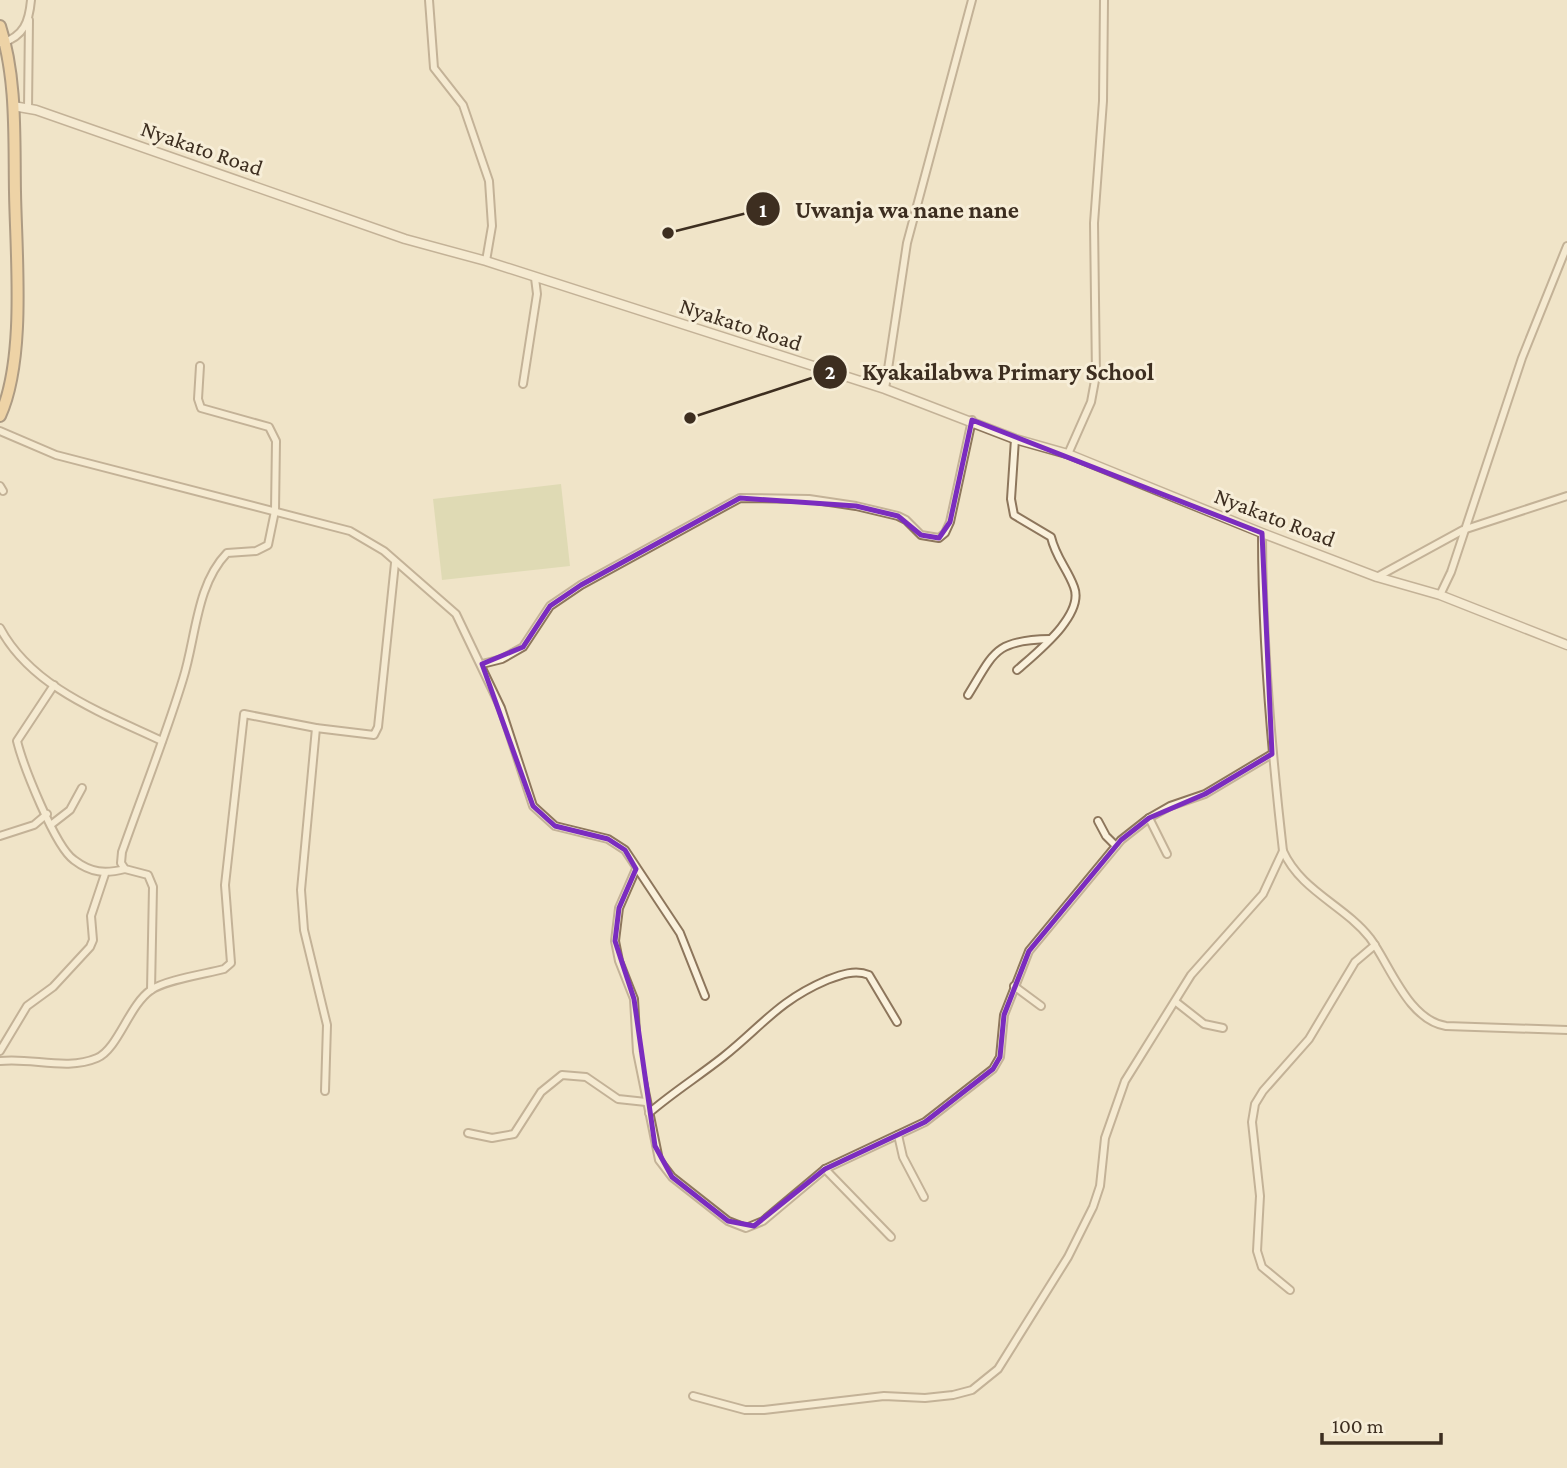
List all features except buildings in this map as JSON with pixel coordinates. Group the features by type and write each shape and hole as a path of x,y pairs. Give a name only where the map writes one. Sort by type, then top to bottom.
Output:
{"highway":[{"path":"0,26 13,106 16,261 14,355 8,398 0,416"}],"street":[{"path":"28,108 31,0"},
{"path":"429,0 434,68 463,105 489,181 492,226 486,261"},
{"path":"885,389 907,243 972,0"},
{"path":"1068,454 1091,402 1096,375 1094,223 1102,123 1104,0"},
{"path":"3,43 18,36 30,20"},
{"name":"Nyakato Road","path":"13,106 28,108 405,239 486,261 885,389 972,420 1015,439 1068,454 1262,533 1377,577 1440,595 1567,645"},
{"path":"1440,595 1451,572 1521,358 1567,246"},
{"path":"523,384 537,294 535,278"},
{"path":"125,869 121,863 122,852 184,677 200,606 214,570 227,553 233,550 256,551 268,545 275,511 276,441 272,431 269,427 205,412 198,399 200,366"},
{"path":"482,664 502,659 523,647 550,606 581,585 740,498 820,500 866,508 906,520 921,536 939,538 945,533 950,522 972,420"},
{"path":"0,431 56,455 350,531 369,540 447,603 465,627 514,744 520,774 533,806 555,826 608,839 625,850 680,933 705,996"},
{"path":"1015,439 1011,499 1014,514 1051,537 1055,555 1076,593 1076,602 1069,618 1017,670"},
{"path":"1377,577 1463,530 1567,496"},
{"path":"1262,533 1262,598 1272,754 1283,851 1305,884 1350,916 1375,945 1419,1011 1438,1024 1567,1030"},
{"path":"0,1061 63,1063 98,1058 108,1050 124,1023 151,990 224,969 231,962 225,885 244,714 369,736 377,731 395,563"},
{"path":"0,628 17,655 54,685 162,741"},
{"path":"968,695 992,654 1017,642 1050,639"},
{"path":"54,685 17,741 51,824 73,860 105,874 125,869 148,875 153,887 151,990"},
{"path":"316,728 301,899 308,951 321,992 327,1025 325,1091"},
{"path":"636,869 619,908 615,941 619,961 634,999 637,1052 657,1153 664,1170 738,1227 754,1226 825,1169 925,1122 993,1069 1000,1057 1004,1015 1034,943 1116,846 1149,818 1205,794 1272,754"},
{"path":"51,824 69,810 82,788"},
{"path":"0,836 34,825 47,814"},
{"path":"1149,818 1167,854"},
{"path":"1098,821 1106,836 1116,846"},
{"path":"693,1396 745,1410 764,1410 884,1396 925,1398 953,1395 972,1390 988,1380 1024,1331 1068,1257 1100,1186 1105,1138 1125,1081 1191,975 1263,894 1283,851"},
{"path":"0,1051 27,1006 53,988 92,943 91,916 105,874"},
{"path":"1290,1290 1262,1267 1257,1251 1259,1196 1252,1122 1255,1104 1263,1091 1309,1039 1355,962 1375,945"},
{"path":"649,1113 685,1082 720,1059 781,1004 799,992 835,977 852,972 869,975 897,1022"},
{"path":"1014,986 1041,1006"},
{"path":"1176,1002 1204,1024 1223,1028"},
{"path":"468,1133 492,1138 514,1134 541,1092 562,1075 586,1077 618,1099 646,1102"},
{"path":"898,1136 903,1157 924,1197"},
{"path":"825,1169 891,1237"}],"highlighted area":[{"path":"972,420 1262,533 1272,754 1205,794 1149,818 1121,840 1029,951 1004,1015 1000,1057 993,1069 925,1122 825,1169 754,1226 728,1221 672,1177 655,1146 634,999 615,941 619,908 636,869 625,850 608,839 555,826 533,806 482,664 523,647 550,606 581,585 740,498 856,506 898,516 921,535 939,538 950,522"}],"green space":[{"path":"561,484 570,566 442,580 433,499"}],"place":[{"name":"Uwanja wa nane nane","path":"668,233"},
{"name":"Kyakailabwa Primary School","path":"690,418"}]}
